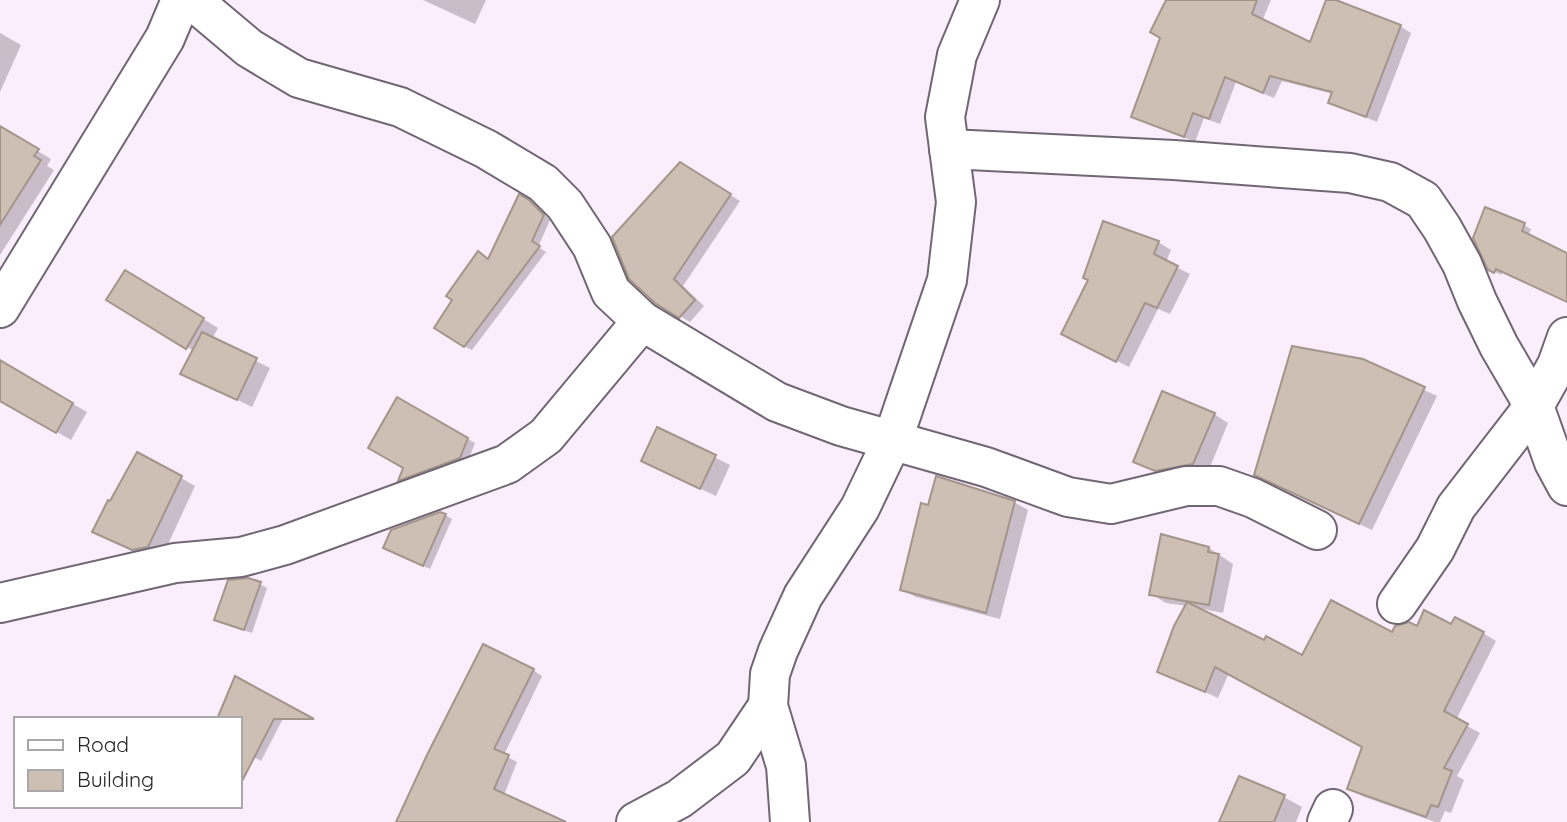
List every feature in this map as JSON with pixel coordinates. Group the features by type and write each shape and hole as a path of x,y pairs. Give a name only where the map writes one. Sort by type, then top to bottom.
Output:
{"street":[{"path":"0,308 165,38 181,0"},
{"path":"192,0 249,48 299,78 400,107 486,149 543,183 565,205 592,246 611,292 642,321 777,402 841,426 986,467 1068,497 1111,504 1186,486 1219,486 1253,498 1317,530"},
{"path":"790,822 786,765 768,706 770,674 798,607 860,508 893,439 947,280 956,202 945,117 957,55 980,0"},
{"path":"949,149 1174,160 1350,173 1390,182 1423,201 1442,228 1462,264 1499,346 1534,405 1555,462 1567,485"},
{"path":"0,603 175,563 241,557 285,545 507,464 546,436 642,321"},
{"path":"1396,604 1435,549 1456,507 1534,405 1557,365 1567,337"},
{"path":"636,822 679,799 733,758 768,706"}],"building":[{"path":"1166,0 1257,0 1252,14 1310,42 1326,0 1336,0 1401,25 1366,117 1328,103 1332,92 1270,76 1263,93 1225,77 1209,119 1193,113 1184,137 1131,117 1160,38 1150,32"},
{"path":"0,126 39,149 34,156 41,160 0,225"},
{"path":"680,162 731,194 674,279 695,300 679,318 655,303 629,279 612,237"},
{"path":"519,194 544,215 532,241 540,246 464,347 434,328 452,300 446,296 478,251 488,259"},
{"path":"1485,207 1525,223 1522,231 1567,253 1567,302 1496,269 1494,273 1488,270 1473,238"},
{"path":"1103,221 1159,241 1154,254 1178,266 1157,308 1145,303 1116,362 1061,334 1088,280 1083,278"},
{"path":"125,270 204,318 186,349 106,300"},
{"path":"202,332 257,358 237,400 180,374"},
{"path":"1292,346 1363,359 1425,387 1359,524 1254,475"},
{"path":"0,360 73,403 56,433 0,401"},
{"path":"1162,391 1215,413 1193,464 1155,471 1133,462"},
{"path":"397,397 468,438 460,458 398,481 403,468 368,448"},
{"path":"657,427 716,455 700,489 641,461"},
{"path":"137,452 182,476 148,547 132,550 92,532"},
{"path":"936,476 1015,501 986,613 900,590 921,503 928,505"},
{"path":"440,512 446,514 423,566 383,548 391,530"},
{"path":"1161,534 1209,547 1208,552 1219,554 1209,605 1149,595"},
{"path":"248,578 261,582 244,630 214,620 228,580"},
{"path":"1331,600 1392,632 1395,626 1409,622 1417,626 1424,610 1451,624 1455,617 1484,632 1444,711 1468,724 1444,768 1452,771 1438,807 1431,805 1426,817 1347,789 1362,747 1215,667 1205,692 1157,672 1174,626 1187,602 1264,640 1266,636 1302,655"},
{"path":"483,644 534,669 494,749 509,755 494,789 566,822 396,822 427,755"},
{"path":"235,676 314,719 274,719 242,781 242,717 218,717"},
{"path":"1239,776 1285,795 1274,822 1219,822"}]}
